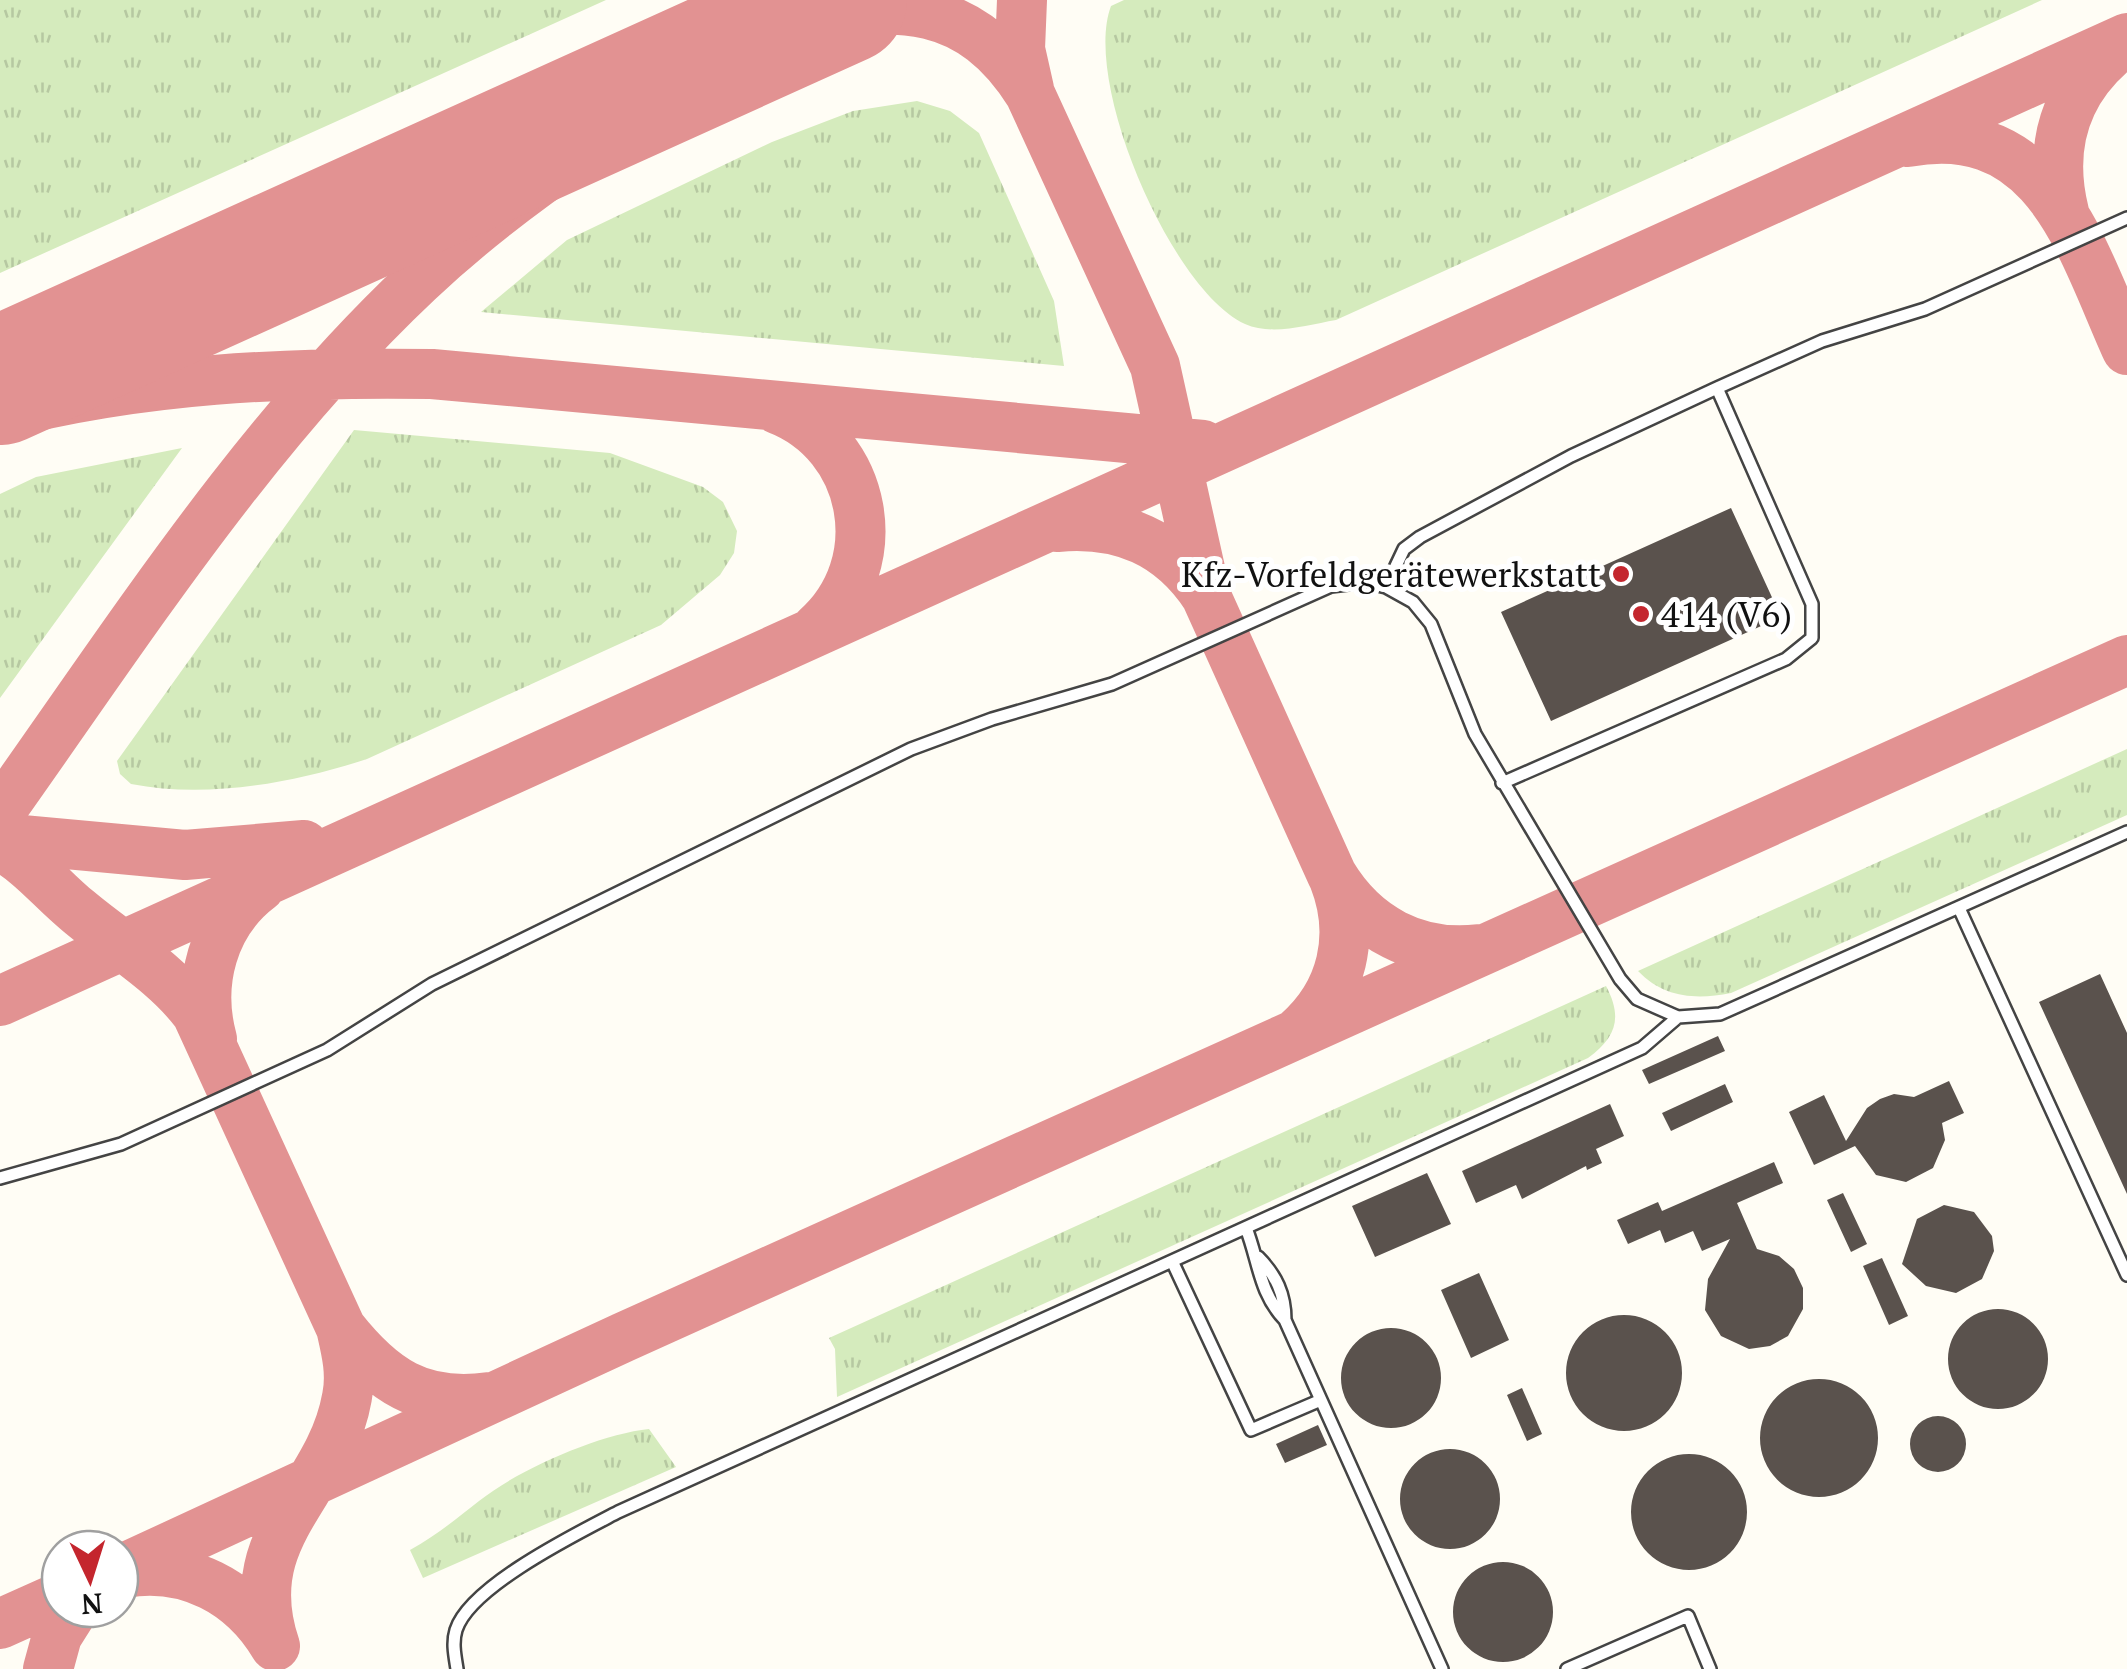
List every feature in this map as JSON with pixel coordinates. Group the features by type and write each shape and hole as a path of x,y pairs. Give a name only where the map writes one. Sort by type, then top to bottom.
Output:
{"lane":[{"path":"1386,587 1404,549 1420,537 1571,456 1822,342 1925,310 2127,218"},
{"path":"1502,782 1786,659 1812,638 1812,604 1717,388"},
{"path":"0,1178 121,1144 328,1050 432,984 911,750 992,719 1112,684 1331,586 1364,582 1386,587 1413,602 1431,624 1464,710 1502,782 1627,988 1649,1006 1678,1017 1720,1014 2127,832"},
{"path":"1960,908 2127,1275"},
{"path":"457,1669 454,1647 465,1613 497,1586 581,1531 1642,1048 1678,1017"},
{"path":"1246,1228 1258,1257 1258,1276 1272,1306 1285,1320 1442,1669"},
{"path":"1172,1261 1252,1430 1321,1400"},
{"path":"1567,1669 1688,1616 1710,1669"}],"green space":[{"path":"0,0 606,0 0,273"},
{"path":"1124,0 2042,0 1336,320 1267,329 1245,324 1217,304 1189,271 1140,182 1121,132 1109,84 1105,40 1111,6"},
{"path":"917,101 950,111 979,133 1054,301 1064,366 481,312 567,240 772,142 853,111"},
{"path":"354,430 610,453 703,487 723,502 737,531 734,553 720,575 661,625 367,759 250,786 190,790 131,784 120,774 117,761"},
{"path":"182,448 0,698 0,494 36,477"},
{"path":"2127,749 2127,815 1731,993 1681,995 1659,987 1638,971"},
{"path":"1606,986 1614,1008 1614,1026 1605,1042 1588,1058 837,1397 835,1349 829,1338"},
{"path":"649,1429 676,1467 423,1578 410,1550 496,1489 537,1465 584,1446"}],"building":[{"name":"414 (V6)","path":"1731,508 1781,617 1551,721 1501,612"},
{"path":"2100,974 2127,1033 2127,1194 2039,1002"},
{"path":"1718,1036 1725,1051 1649,1084 1642,1070"},
{"path":"1949,1081 1964,1113 1942,1123 1945,1140 1933,1168 1906,1182 1876,1175 1855,1146 1814,1165 1789,1112 1824,1095 1846,1141 1867,1108 1880,1099 1894,1094 1914,1097"},
{"path":"1725,1084 1733,1102 1671,1131 1662,1113"},
{"path":"1610,1104 1624,1136 1596,1149 1602,1163 1587,1170 1586,1166 1522,1199 1516,1185 1476,1203 1462,1171"},
{"path":"1774,1162 1783,1183 1737,1203 1757,1249 1779,1256 1794,1269 1803,1288 1803,1309 1788,1336 1770,1346 1749,1349 1721,1336 1705,1310 1708,1279 1730,1239 1702,1251 1693,1231 1665,1243 1660,1230 1628,1244 1617,1220 1658,1202 1662,1211"},
{"path":"1427,1173 1451,1224 1375,1257 1352,1206"},
{"path":"1843,1193 1867,1244 1851,1252 1827,1200"},
{"path":"1944,1205 1974,1212 1992,1236 1994,1251 1982,1279 1956,1293 1926,1286 1902,1264 1917,1219"},
{"path":"1882,1258 1908,1316 1889,1325 1863,1266"},
{"path":"1479,1273 1509,1340 1471,1358 1441,1290"},
{"path":"1998,1309 2026,1317 2040,1331 2048,1359 2040,1387 2026,1401 1998,1409 1970,1401 1956,1387 1948,1359 1956,1331 1970,1317"},
{"path":"1624,1315 1646,1319 1665,1332 1678,1351 1682,1373 1678,1395 1665,1414 1646,1427 1624,1431 1602,1427 1583,1414 1570,1395 1566,1373 1570,1351 1583,1332 1602,1319"},
{"path":"1391,1328 1419,1336 1433,1350 1441,1378 1433,1406 1419,1420 1391,1428 1363,1420 1349,1406 1341,1378 1349,1350 1363,1336"},
{"path":"1819,1379 1842,1384 1861,1396 1873,1415 1878,1438 1873,1461 1861,1480 1842,1492 1819,1497 1796,1492 1777,1480 1765,1461 1760,1438 1765,1415 1777,1396 1796,1384"},
{"path":"1522,1388 1542,1434 1527,1441 1507,1395"},
{"path":"1938,1416 1958,1424 1966,1444 1958,1464 1938,1472 1918,1464 1910,1444 1918,1424"},
{"path":"1318,1425 1327,1445 1285,1463 1276,1444"},
{"path":"1450,1449 1478,1457 1492,1471 1500,1499 1492,1527 1478,1541 1450,1549 1422,1541 1408,1527 1400,1499 1408,1471 1422,1457"},
{"path":"1689,1454 1711,1458 1730,1471 1743,1490 1747,1512 1743,1534 1730,1553 1711,1566 1689,1570 1667,1566 1648,1553 1635,1534 1631,1512 1635,1490 1648,1471 1667,1458"},
{"path":"1503,1562 1531,1570 1545,1584 1553,1612 1545,1640 1531,1654 1503,1662 1475,1654 1461,1640 1453,1612 1461,1584 1475,1570"}],"taxiway":[{"path":"1022,0 1020,49 1029,89"},
{"path":"796,20 867,10 929,14 957,24 983,40 1007,63 1030,94 1155,366 1206,596 1332,875 1360,910 1394,935 1435,948 1480,949"},
{"path":"0,812 196,536 248,468 358,341 459,244 546,177 637,115 778,29"},
{"path":"0,1001 2127,38"},
{"path":"2064,212 2058,165 2065,122 2084,83 2117,48"},
{"path":"1908,142 1956,139 1995,150 2027,170 2053,199 2075,234 2127,350"},
{"path":"0,415 161,385 269,376 432,374 1203,445"},
{"path":"777,409 808,426 832,449 849,477 858,508 860,540 854,572 839,602 816,629"},
{"path":"1057,527 1102,528 1142,539 1177,562 1206,596"},
{"path":"140,1561 624,1337 2127,660"},
{"path":"0,838 185,855 304,845"},
{"path":"0,846 156,972 197,1014 341,1328 349,1379 337,1431 290,1516 268,1573 266,1607 275,1646"},
{"path":"1297,1033 1325,1000 1341,962 1344,921 1334,879"},
{"path":"212,1039 206,997 212,956 230,918 260,887"},
{"path":"341,1328 372,1362 405,1386 443,1398 490,1397"},
{"path":"140,1572 170,1572 211,1585 247,1610 275,1646"},
{"path":"0,1624 40,1606"},
{"path":"48,1669 61,1629"}],"runway":[{"path":"0,381 843,0"}],"place":[{"name":"Kfz-Vorfeldgerätewerkstatt","path":"1621,574"},
{"name":"414 (V6)","path":"1641,614"}]}
